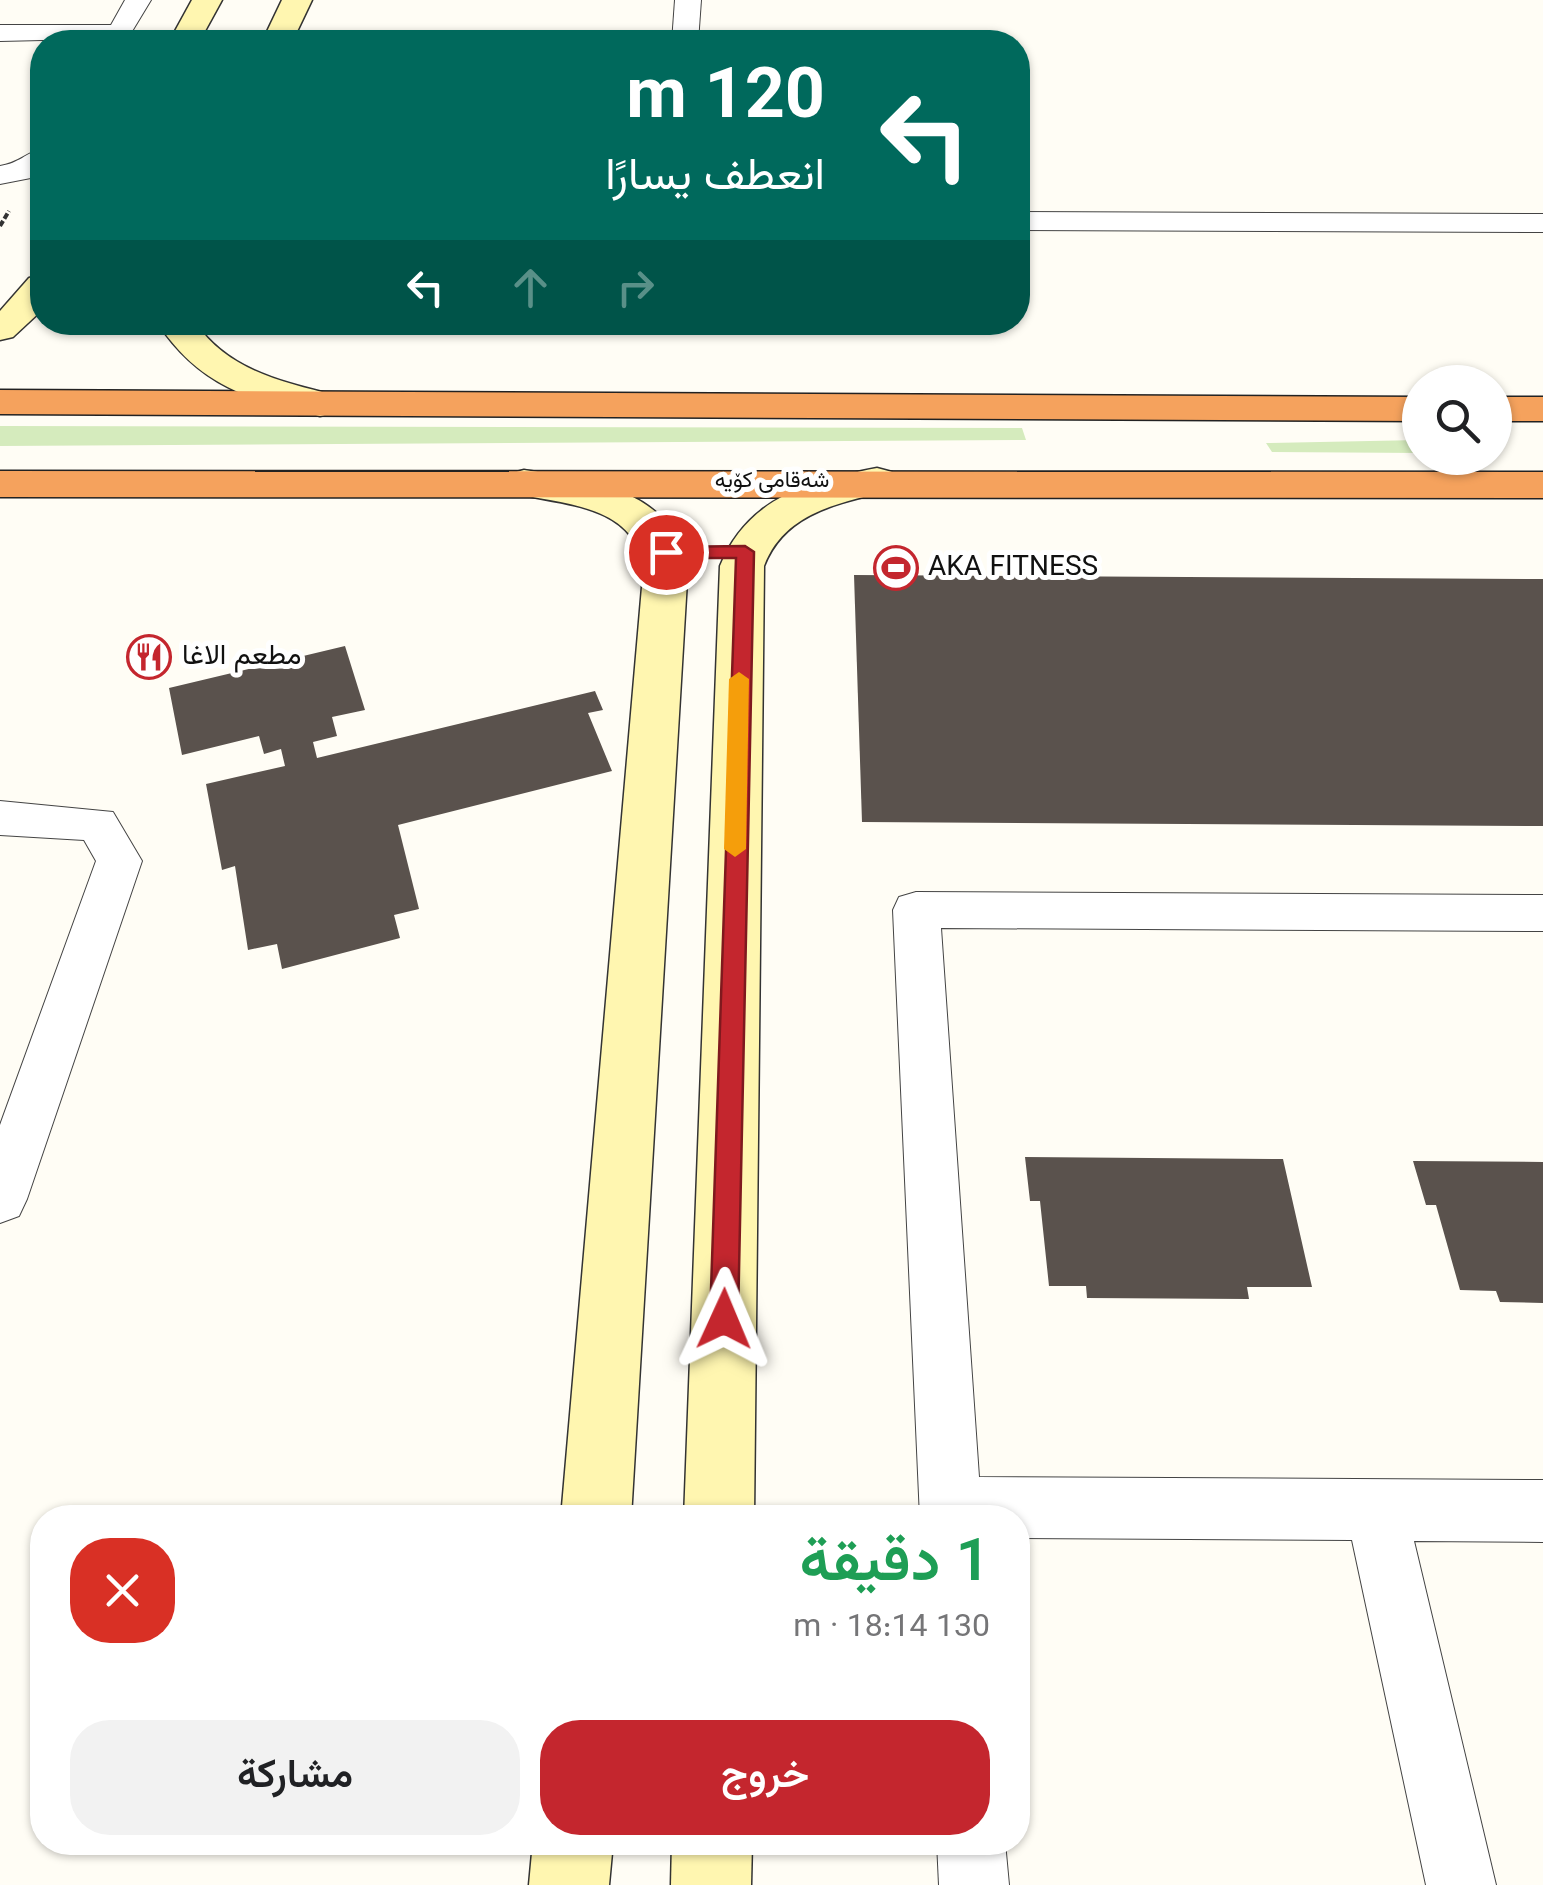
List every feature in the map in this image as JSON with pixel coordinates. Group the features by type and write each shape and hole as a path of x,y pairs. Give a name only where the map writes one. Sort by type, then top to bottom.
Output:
{"highway":[{"path":"0,402 1002,410 1402,409"},
{"path":"1258,408 1205,430 1198,442 1202,455 1218,467 1278,485"},
{"path":"1512,409 1543,409"},
{"path":"1002,410 1042,430 1050,446 1048,461 1036,475 1015,484"},
{"name":"شەقامی کۆیە","path":"0,484 1543,484"}],"street":[{"path":"121,30 138,0"},
{"path":"190,30 206,0"},
{"path":"283,30 297,0"},
{"path":"687,30 688,0"},
{"path":"0,33 30,33"},
{"path":"0,175 30,170"},
{"path":"1030,222 1543,223"},
{"path":"0,329 30,302"},
{"path":"183,335 219,370 264,391 320,404"},
{"path":"516,481 607,501 636,514 652,527 666,552 597,1505"},
{"path":"719,1505 745,552 762,526 792,506 836,488 877,481"},
{"path":"666,552 745,552"},
{"path":"0,818 96,824 119,861 0,1199"},
{"path":"950,1505 916,910 1543,913"},
{"path":"1376,1509 1462,1885"},
{"path":"1030,1511 1543,1511"},
{"path":"570,1885 571,1855"},
{"path":"711,1885 712,1855"},
{"path":"972,1855 974,1885"}],"green space":[{"path":"0,426 1022,428 1026,440 0,446"},
{"path":"1402,440 1402,453 1272,452 1266,443"}],"building":[{"path":"854,575 1543,579 1543,826 862,822"},
{"path":"345,646 365,710 332,717 337,736 313,742 317,758 595,691 603,710 588,713 612,771 398,825 419,909 394,915 400,938 282,969 277,944 248,950 235,866 222,870 206,784 285,766 281,749 264,754 259,736 182,755 169,688"},
{"path":"1025,1157 1283,1159 1312,1287 1247,1287 1249,1299 1087,1298 1086,1286 1049,1286 1040,1201 1030,1201"},
{"path":"1413,1161 1543,1162 1543,1303 1500,1302 1496,1291 1460,1290 1436,1205 1426,1205"}],"slow traffic":[{"path":"735,849 739,679"}],"place":[{"name":"AKA FITNESS","path":"896,568"},
{"name":"مطعم الاغا","path":"149,657"}],"route":[{"path":"666,552 745,552 724,1319"}]}
